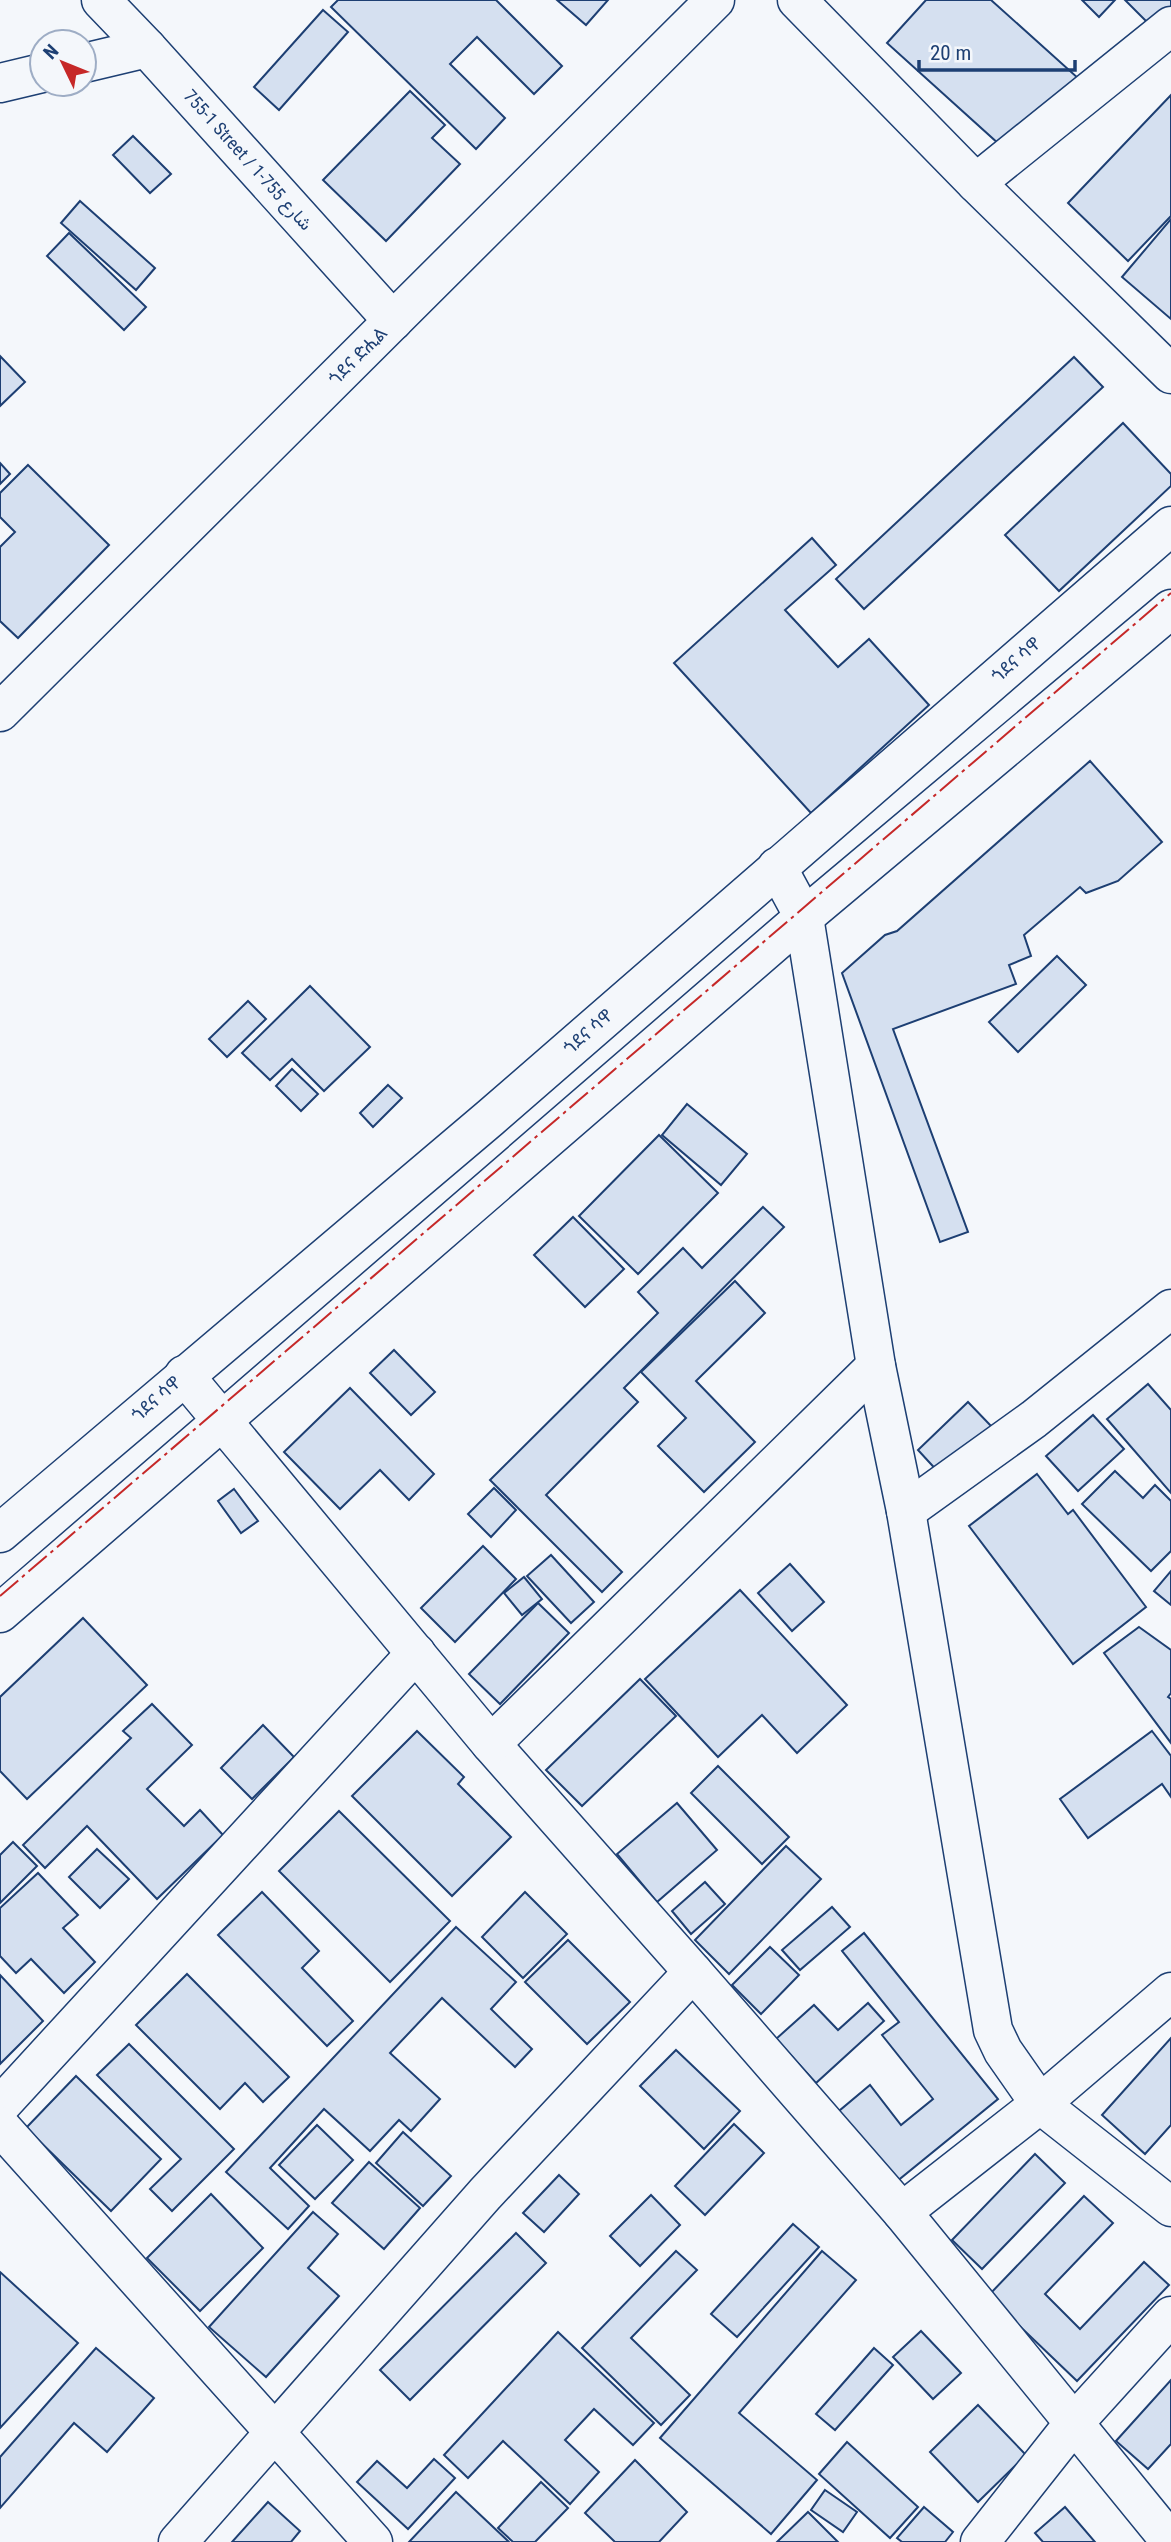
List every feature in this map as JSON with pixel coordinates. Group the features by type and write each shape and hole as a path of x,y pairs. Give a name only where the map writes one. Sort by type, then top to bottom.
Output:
{"street":[{"name":"755-1 Street / شارع 755-1","path":"101,0 148,48 393,321"},
{"name":"ጎደና ድሒል","path":"0,712 715,0"},
{"path":"797,0 976,183 1171,374"},
{"path":"976,183 1171,26"},
{"path":"98,60 148,48"},
{"path":"0,83 28,76"},
{"name":"ጎደና ሳዋ","path":"0,1532 490,1118 1171,526"},
{"path":"0,1613 804,918 1171,608"},
{"path":"777,867 804,918 876,1366 906,1511 993,2030 1003,2052 1040,2104 1171,2207"},
{"path":"906,1511 1034,1419 1171,1309"},
{"path":"491,1744 876,1366"},
{"path":"184,1375 491,1744 902,2212 1171,2542"},
{"path":"0,2106 416,1653"},
{"path":"178,2542 272,2432 485,2194 693,1972"},
{"path":"902,2212 1040,2104 1171,1992"},
{"path":"0,2126 373,2542"},
{"path":"981,2542 1074,2423 1171,2316"}],"building":[{"path":"338,0 496,0 562,66 534,94 477,37 450,64 505,118 476,149 331,7"},
{"path":"557,0 608,0 586,25"},
{"path":"926,0 991,0 1079,79 1010,154 887,43"},
{"path":"1082,0 1115,0 1099,17"},
{"path":"1125,0 1171,0 1171,19 1158,33"},
{"path":"323,10 348,32 279,110 254,87"},
{"path":"410,91 445,125 432,138 460,164 386,241 323,180"},
{"path":"1171,95 1171,216 1128,261 1068,203"},
{"path":"133,136 171,174 150,193 113,155"},
{"path":"80,201 155,268 136,290 61,223"},
{"path":"1171,219 1171,319 1122,277"},
{"path":"69,233 146,307 124,330 47,256"},
{"path":"0,356 25,382 0,406"},
{"path":"1074,357 1103,387 864,609 836,579"},
{"path":"1123,423 1171,474 1171,486 1059,591 1005,535"},
{"path":"0,463 10,474 0,484"},
{"path":"28,465 109,545 18,638 0,621 0,547 15,532 0,517 0,493"},
{"path":"812,538 836,565 785,610 838,667 869,639 929,705 811,813 674,663"},
{"path":"1090,761 1162,842 1118,881 1086,893 1080,887 1024,935 1031,956 1009,965 1016,984 893,1029 968,1232 940,1242 842,973 885,935 897,931"},
{"path":"1057,956 1086,985 1018,1052 989,1022"},
{"path":"310,986 370,1047 324,1091 292,1059 270,1080 242,1053"},
{"path":"248,1001 266,1019 227,1057 209,1039"},
{"path":"292,1069 318,1094 301,1111 276,1086"},
{"path":"388,1085 402,1098 373,1127 360,1113"},
{"path":"687,1104 747,1154 721,1185 662,1135"},
{"path":"659,1135 718,1193 638,1274 579,1216"},
{"path":"763,1207 784,1227 624,1388 638,1402 546,1495 622,1572 602,1592 490,1480 658,1313 638,1292 683,1248 702,1268"},
{"path":"573,1217 624,1269 585,1307 534,1255"},
{"path":"735,1281 765,1313 696,1381 755,1442 704,1492 658,1446 686,1418 641,1372"},
{"path":"394,1350 435,1392 411,1415 370,1373"},
{"path":"1148,1384 1171,1410 1171,1493 1107,1419"},
{"path":"350,1388 434,1474 409,1500 380,1470 340,1509 284,1452"},
{"path":"968,1402 992,1427 941,1475 918,1450"},
{"path":"1093,1415 1124,1449 1078,1491 1046,1456"},
{"path":"1115,1471 1143,1498 1155,1485 1171,1501 1171,1551 1151,1571 1082,1504"},
{"path":"1037,1474 1068,1514 1073,1510 1146,1607 1073,1664 969,1526"},
{"path":"494,1488 516,1510 491,1537 468,1514"},
{"path":"234,1489 258,1521 241,1533 218,1501"},
{"path":"483,1546 516,1579 455,1642 421,1608"},
{"path":"551,1555 594,1602 571,1623 527,1576"},
{"path":"790,1564 824,1602 792,1631 758,1593"},
{"path":"1171,1571 1171,1605 1154,1591"},
{"path":"524,1577 542,1599 522,1615 504,1593"},
{"path":"740,1590 847,1705 797,1753 762,1715 718,1757 645,1679"},
{"path":"538,1603 569,1633 500,1704 469,1674"},
{"path":"83,1618 147,1685 27,1799 0,1771 0,1697"},
{"path":"1139,1627 1171,1650 1171,1693 1168,1697 1171,1699 1171,1743 1104,1653"},
{"path":"640,1679 676,1716 582,1806 546,1770"},
{"path":"152,1704 192,1745 147,1789 184,1826 200,1810 223,1835 157,1899 87,1826 45,1868 23,1845 131,1738 123,1731"},
{"path":"263,1725 294,1757 252,1799 221,1768"},
{"path":"417,1731 464,1777 458,1784 511,1837 452,1896 352,1796"},
{"path":"1152,1731 1171,1756 1171,1797 1162,1784 1088,1838 1060,1799"},
{"path":"718,1766 789,1837 762,1864 691,1793"},
{"path":"677,1803 717,1850 657,1902 617,1854"},
{"path":"339,1811 450,1921 390,1982 279,1871"},
{"path":"13,1842 37,1866 0,1903 0,1855"},
{"path":"786,1846 821,1879 729,1974 695,1940"},
{"path":"97,1849 129,1879 100,1908 69,1877"},
{"path":"38,1873 78,1915 63,1928 95,1962 64,1993 31,1959 16,1973 0,1956 0,1908"},
{"path":"705,1882 725,1904 691,1934 672,1911"},
{"path":"262,1892 319,1951 302,1968 353,2021 327,2046 218,1935"},
{"path":"525,1892 567,1934 523,1978 482,1937"},
{"path":"832,1907 850,1927 800,1970 782,1950"},
{"path":"456,1927 516,1982 491,2009 532,2049 515,2067 442,1998 390,2053 440,2099 411,2131 399,2120 370,2151 324,2109 270,2168 309,2206 288,2229 226,2172"},
{"path":"864,1933 998,2099 896,2182 839,2111 870,2085 901,2125 933,2099 882,2035 899,2022 842,1951"},
{"path":"568,1940 630,2002 587,2044 525,1982"},
{"path":"770,1947 799,1975 761,2014 732,1985"},
{"path":"187,1974 289,2077 263,2102 245,2083 220,2109 136,2025"},
{"path":"0,1975 43,2021 0,2064"},
{"path":"868,2003 884,2021 816,2083 776,2039 814,2005 838,2030"},
{"path":"1171,2038 1171,2125 1145,2154 1102,2115"},
{"path":"129,2044 234,2149 172,2211 150,2189 181,2159 97,2075"},
{"path":"676,2050 740,2111 704,2149 640,2086"},
{"path":"76,2076 161,2159 111,2211 26,2128"},
{"path":"734,2124 764,2153 705,2215 675,2186"},
{"path":"317,2125 353,2160 315,2199 279,2165"},
{"path":"403,2132 451,2176 423,2206 376,2163"},
{"path":"1035,2154 1065,2183 982,2269 952,2240"},
{"path":"369,2162 420,2208 384,2249 332,2203"},
{"path":"559,2175 579,2194 544,2232 523,2213"},
{"path":"211,2194 263,2248 200,2311 147,2258"},
{"path":"651,2195 680,2225 640,2266 610,2236"},
{"path":"1084,2196 1113,2223 1045,2294 1080,2329 1144,2262 1169,2285 1077,2381 988,2296"},
{"path":"313,2212 338,2234 308,2268 339,2296 266,2377 209,2327"},
{"path":"793,2224 819,2247 737,2337 711,2314"},
{"path":"516,2233 546,2263 410,2400 380,2370"},
{"path":"676,2251 697,2270 631,2338 690,2395 661,2425 582,2348"},
{"path":"822,2251 856,2280 739,2413 817,2480 771,2534 660,2438"},
{"path":"0,2272 78,2343 0,2428"},
{"path":"921,2331 961,2373 933,2399 893,2357"},
{"path":"558,2332 654,2423 633,2445 594,2409 565,2440 599,2472 570,2504 503,2441 468,2478 444,2455"},
{"path":"96,2348 154,2398 107,2452 74,2423 0,2508 0,2457"},
{"path":"874,2348 893,2365 835,2430 816,2414"},
{"path":"1171,2380 1171,2444 1148,2469 1116,2441"},
{"path":"978,2405 1026,2455 978,2502 930,2452"},
{"path":"847,2442 918,2507 890,2538 819,2474"},
{"path":"434,2459 455,2478 408,2529 357,2482 377,2461 407,2488"},
{"path":"635,2460 687,2512 659,2542 615,2542 585,2513"},
{"path":"541,2482 568,2508 535,2542 513,2542 498,2528"},
{"path":"825,2490 857,2512 843,2532 811,2510"},
{"path":"456,2492 509,2542 409,2542"},
{"path":"268,2502 300,2531 291,2542 232,2542"},
{"path":"924,2507 953,2532 945,2542 902,2542 897,2538"},
{"path":"1065,2507 1095,2542 1043,2542 1035,2533"},
{"path":"808,2512 838,2542 777,2542"}],"power":[{"path":"0,1596 1171,593"}]}
